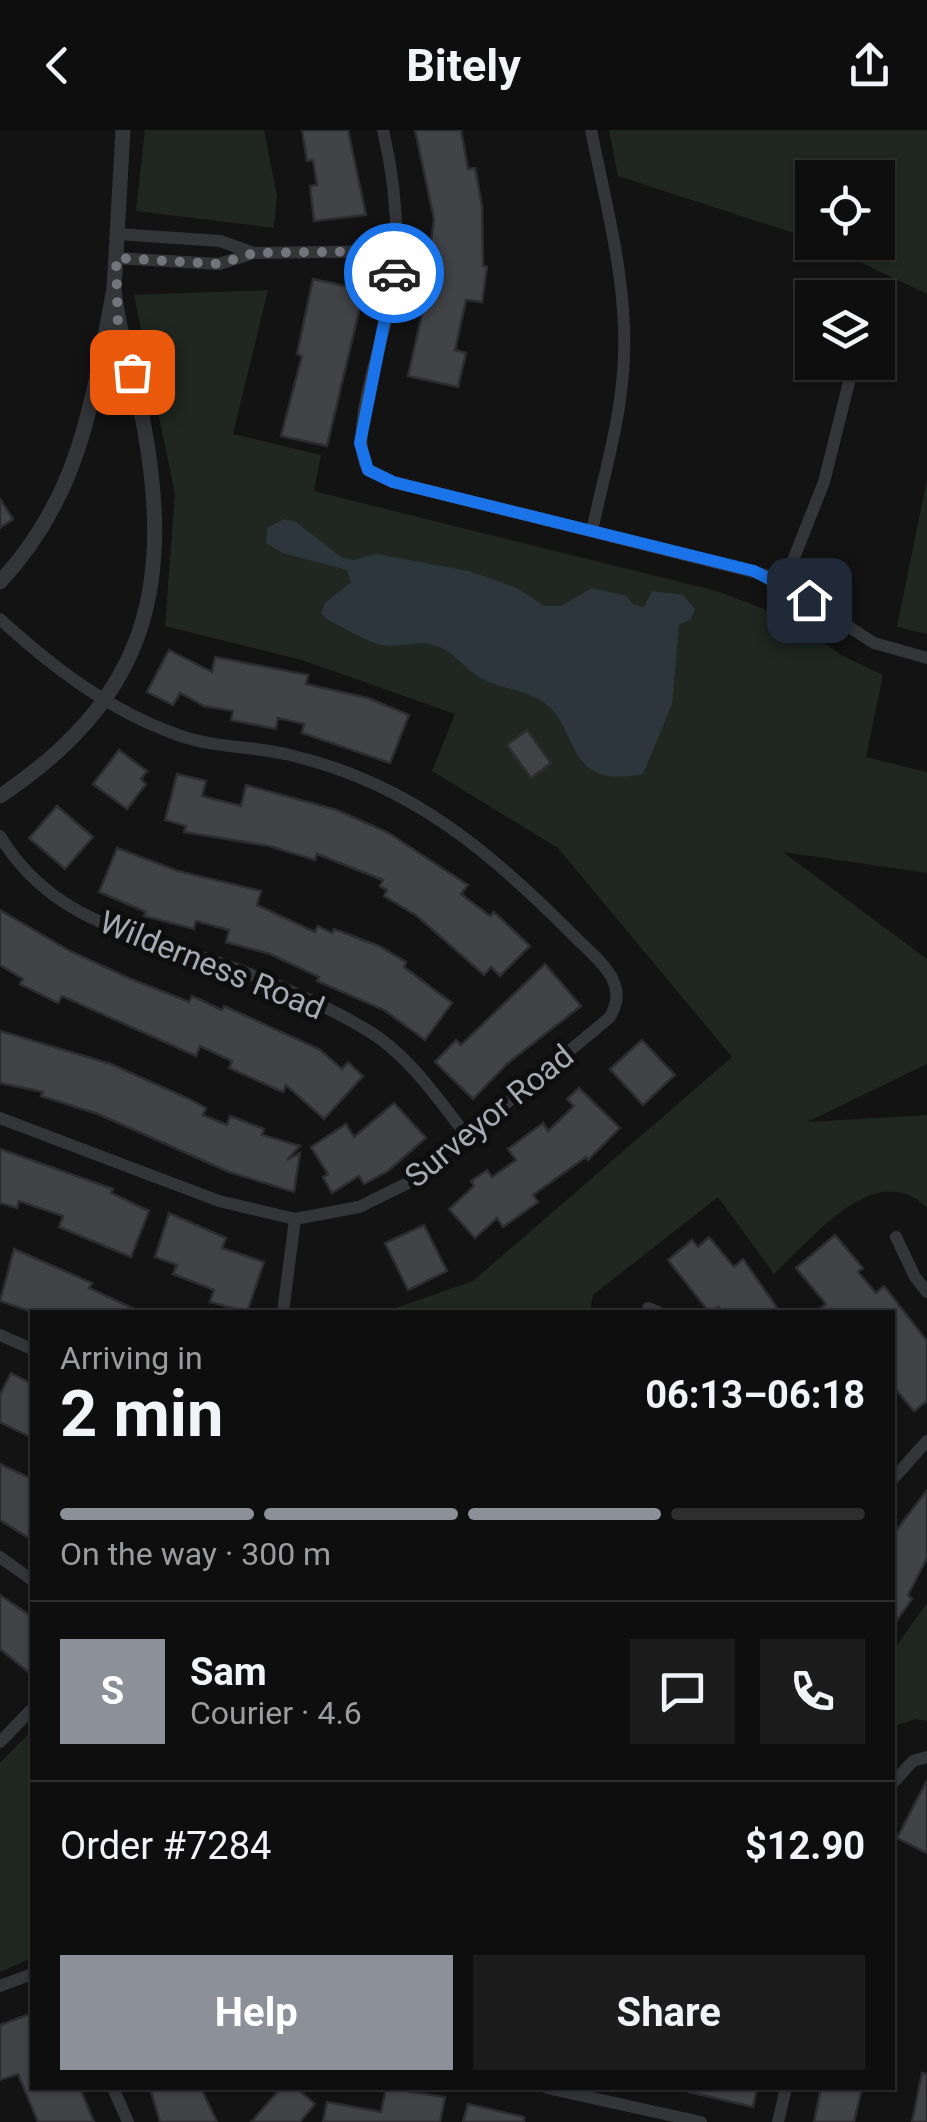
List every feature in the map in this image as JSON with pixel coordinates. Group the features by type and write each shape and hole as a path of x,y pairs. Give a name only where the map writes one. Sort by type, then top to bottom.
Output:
{"street":[{"path":"0,582 37,539 80,452 114,290 123,130"},
{"path":"383,130 396,251 392,291 360,443 368,470 393,482 754,571 784,584 874,643 927,658"},
{"path":"590,130 616,252 624,332 617,417 592,531"},
{"path":"117,234 220,241 254,253"},
{"path":"116,258 220,264 254,253 396,251"},
{"path":"0,796 34,773 107,702 143,625 154,579 156,524 145,430 118,327 114,290"},
{"path":"784,584 824,482 850,380"},
{"path":"0,619 41,657 107,702"},
{"name":"Surveyor Road","path":"0,1118 219,1201 296,1219 359,1207 388,1196 467,1136 609,1018 618,997 616,982 504,865 412,802 289,754 180,736 107,702"},
{"name":"Wilderness Road","path":"0,836 28,876 65,904 159,948 243,971 366,1028 404,1058 467,1136"},
{"path":"283,1310 296,1219"},
{"path":"896,1237 914,1277 927,1292"},
{"path":"0,1335 30,1348"},
{"path":"895,1477 927,1441"},
{"path":"0,1557 30,1579"},
{"path":"0,1742 30,1711"},
{"path":"895,1781 925,1756"},
{"path":"0,1986 30,1975"},
{"path":"114,2090 128,2122"},
{"path":"556,2090 700,2122"},
{"path":"778,2122 786,2090"}],"shaded area":[{"path":"145,130 264,130 277,196 274,228 136,211"},
{"path":"609,130 927,130 927,294 856,260 895,260 895,160 795,160 795,233 618,176"},
{"path":"268,290 233,434 321,455 314,491 720,592 792,620 843,656 883,675 866,757 927,772 927,873 783,852 927,959 927,1064 807,1122 927,1115 927,1208 907,1195 887,1192 866,1197 825,1224 774,1274 718,1197 593,1295 590,1310 390,1310 473,1281 732,1057 558,848 432,771 455,714 302,660 165,626 175,494 134,295"},
{"path":"927,479 927,634 897,627"},
{"path":"284,519 296,522 341,557 353,560 376,554 469,571 517,588 544,606 561,606 592,588 626,596 634,605 644,607 652,591 683,595 695,609 691,619 679,625 672,704 643,774 616,777 597,773 576,752 552,709 537,698 479,677 444,649 424,643 384,645 328,620 321,613 325,603 351,582 347,570 283,553 266,543 267,528"},
{"path":"927,1603 927,1721 915,1719 895,1726 895,1648"},
{"path":"30,1732 30,1959 0,1972 0,1763"}],"building":[{"path":"302,130 348,130 366,215 314,221 310,186 317,185 313,160 307,161"},
{"path":"415,130 461,130 468,169 475,168 482,206 483,266 487,267 482,302 466,300 455,350 466,353 458,387 408,376 436,251 430,251 434,219"},
{"path":"313,279 364,290 327,446 281,436 302,356 297,354"},
{"path":"0,499 13,519 0,528"},
{"path":"169,650 212,672 215,657 308,675 306,684 368,698 409,715 390,763 302,733 304,724 278,718 276,729 231,720 233,711 204,706 180,693 173,705 147,692"},
{"path":"527,730 551,763 531,778 507,745"},
{"path":"119,750 147,771 141,779 146,784 127,809 93,784"},
{"path":"177,774 206,781 202,796 241,806 246,785 337,810 387,832 468,885 461,894 490,916 494,912 530,946 500,976 491,967 484,975 417,916 384,896 387,890 380,886 383,880 317,854 315,860 269,846 184,832 186,826 165,820"},
{"path":"57,806 93,837 65,869 29,838"},
{"path":"117,848 178,871 261,891 257,905 315,932 318,926 332,933 334,929 379,946 406,962 404,967 452,1003 425,1040 384,1010 317,981 319,977 270,954 226,942 229,930 196,921 194,929 144,916 146,912 99,892"},
{"path":"0,910 70,951 131,979 189,1002 192,996 222,1010 224,1006 319,1049 342,1069 348,1062 363,1076 324,1119 286,1085 283,1092 229,1068 232,1061 200,1046 196,1056 62,996 58,1003 20,984 23,979 0,965"},
{"path":"545,964 581,1006 508,1063 473,1099 435,1062 456,1040 461,1045"},
{"path":"0,1031 111,1064 206,1108 203,1115 227,1125 230,1116 264,1129 262,1135 300,1146 287,1160 300,1153 294,1192 229,1172 98,1114 41,1096 43,1092 0,1083"},
{"path":"642,1040 675,1075 643,1105 610,1069"},
{"path":"579,1088 620,1128 588,1160 586,1157 533,1195 538,1202 503,1227 497,1218 475,1238 449,1209 474,1186 471,1181 487,1170 492,1177 516,1160 508,1149 543,1123 548,1131 574,1106 567,1099"},
{"path":"394,1103 426,1138 388,1171 364,1184 359,1176 332,1193 323,1177 328,1174 311,1147 346,1124 354,1137"},
{"path":"0,1149 113,1189 111,1193 149,1211 131,1257 59,1227 63,1216 19,1201 17,1208 0,1203"},
{"path":"169,1213 226,1238 222,1248 264,1262 248,1310 240,1310 210,1302 214,1290 173,1274 177,1265 155,1257"},
{"path":"424,1225 447,1271 408,1290 385,1243"},
{"path":"835,1235 863,1268 858,1272 876,1293 884,1286 927,1341 927,1401 914,1411 895,1389 895,1310 818,1310 826,1304 796,1268"},
{"path":"709,1237 734,1267 743,1259 779,1310 707,1310 668,1260 692,1240 698,1247"},
{"path":"14,1249 92,1283 89,1288 137,1310 30,1311 0,1301"},
{"path":"11,1373 30,1383 30,1437 0,1422 0,1395"},
{"path":"0,1464 30,1478 30,1539 0,1520"},
{"path":"927,1490 927,1558 908,1595 912,1599 895,1623 895,1532"},
{"path":"0,1595 30,1616 30,1673 0,1649"},
{"path":"927,1780 927,1853 897,1838"},
{"path":"30,2014 30,2090 81,2090 94,2122 38,2122 18,2074 0,2080 0,2025"},
{"path":"922,2073 927,2074 927,2122 912,2122"},
{"path":"151,2090 202,2090 217,2122 160,2122"},
{"path":"279,2090 298,2090 315,2104 300,2122 251,2122"},
{"path":"386,2090 445,2097 440,2122 323,2122 327,2102 381,2112"},
{"path":"690,2090 757,2090 753,2107"},
{"path":"821,2090 862,2090 854,2122 814,2122"},
{"path":"468,2104 524,2117 524,2122 463,2122"}],"way so far":[{"path":"132,372 118,327 116,258 220,264 254,253 396,251 394,273"}],"route":[{"path":"394,273 360,443 361,458 368,470 393,482 754,571 770,576 809,600"}]}
